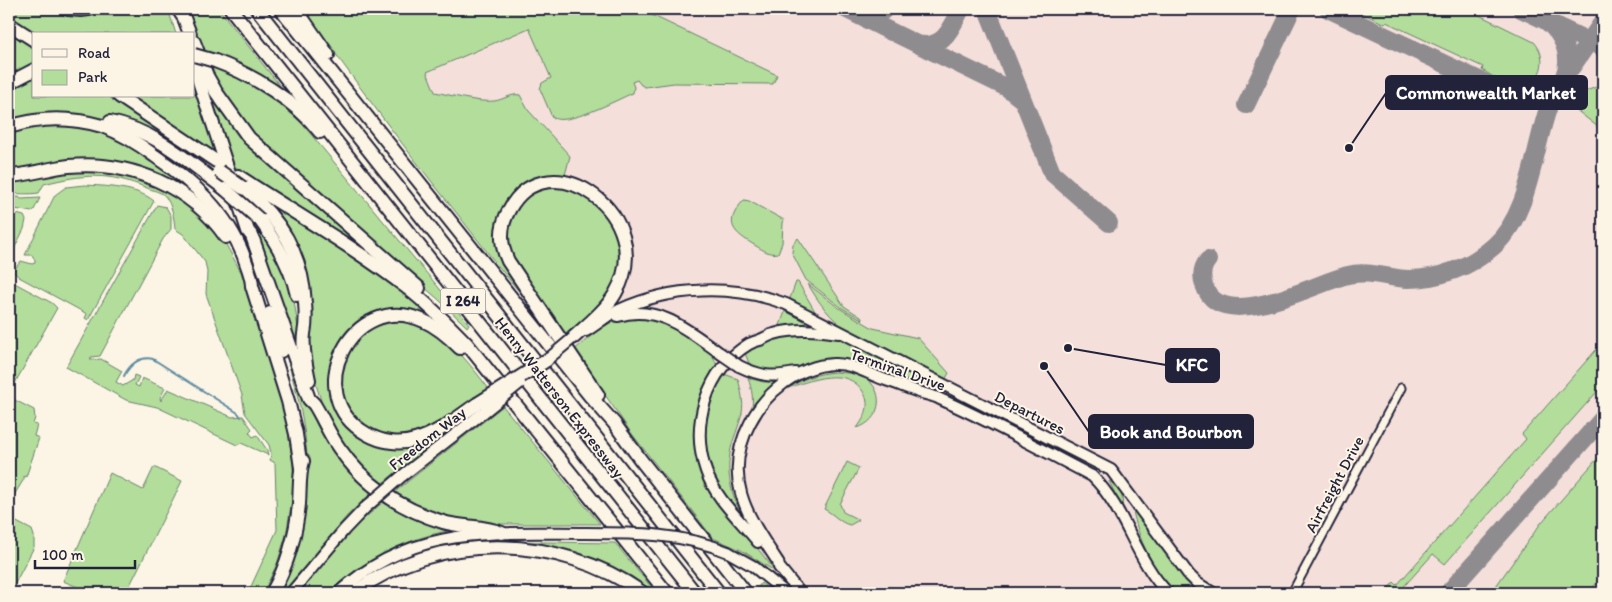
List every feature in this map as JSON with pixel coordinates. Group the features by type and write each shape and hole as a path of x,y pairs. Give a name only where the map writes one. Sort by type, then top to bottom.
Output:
{"highway":[{"path":"68,9 89,9"},
{"path":"176,9 182,32"},
{"path":"176,9 184,18 189,32"},
{"name":"Henry Watterson Expressway","path":"231,9 695,593"},
{"name":"Henry Watterson Expressway","path":"257,9 719,593"},
{"path":"281,9 590,396 614,423 746,593"},
{"path":"296,9 350,87 443,204 447,215"},
{"path":"9,24 32,39"},
{"path":"195,45 207,76 216,92 249,138 441,308 455,323 503,390 667,593"},
{"path":"195,55 240,72 283,97 316,127 419,258 435,266"},
{"path":"195,69 248,231 248,238 300,424 304,457 301,468"},
{"path":"9,84 32,71"},
{"path":"121,98 193,145 209,163 238,176 406,287 451,328 487,369"},
{"path":"9,125 42,116 63,116 114,123 139,131 165,145 225,189 260,220 277,244 294,282 300,307 305,356 314,404"},
{"path":"9,125 44,120 72,120 104,127 126,136 139,144 195,185 221,215 240,247 252,280 252,286"},
{"path":"9,176 68,166 92,165 122,168 160,181 192,200 214,221 232,247 252,286 288,401 296,434 301,468 299,505 294,535 285,564 272,593"},
{"path":"218,166 264,208 279,225 296,255 303,282 306,329 304,334"},
{"path":"573,338 610,302 619,287 625,262 624,241 616,218 598,197 574,185 546,182 528,189 512,204 503,226 504,249 508,261 596,391 614,423"},
{"path":"248,231 252,236 309,399 314,404 332,438 362,476 385,495 417,513 444,522 494,529 502,532"},
{"path":"503,390 490,381 452,340 433,325 416,318 391,316 368,323 356,331 340,352 335,370 340,405 345,413 356,426 369,436 394,442 412,441 422,438 480,408 547,360"},
{"path":"353,593 385,573 411,562 436,554 480,548 527,549 576,560 621,580 643,593"}],"main road":[{"name":"Departures","path":"599,323 620,310 665,295 690,291 755,295 784,303 1111,470 1189,575 1197,583 1214,593"},
{"path":"547,360 573,338 599,323 620,315 640,312 653,314 675,323 739,366 758,375 778,376 808,370"},
{"path":"779,567 721,497 707,473 703,461 700,435 704,402 710,387 720,371 732,357 751,342 772,334 799,330 844,334"},
{"name":"Terminal Drive","path":"800,593 779,567 778,562 744,506 738,482 739,458 747,429 763,403 786,382 808,370 833,364 852,366 880,378 938,397 1092,476 1108,495 1152,574 1168,593"},
{"name":"Freedom Way","path":"291,593 365,508 480,408"},
{"path":"338,593 354,579 374,566 407,549 454,537 502,532 664,535 704,543 728,552 753,566 786,593"}],"street":[{"name":"Airfreight Drive","path":"1292,593 1401,388"}],"shaded area":[{"path":"308,9 1603,9 1603,593 775,593 706,503 469,213"}],"green space":[{"path":"9,9 52,9 67,14 89,14 105,9 168,9 175,32 32,33 9,18"},
{"path":"184,9 219,9 292,101 202,53"},
{"path":"304,9 639,9 777,75 773,84 674,83 645,87 637,80 632,82 634,87 633,93 579,116 559,119 552,117 540,89 542,83 551,78 529,28 427,72 435,92 473,100 488,101 520,95 528,110 570,156 564,179 522,190 499,225 534,309 397,136"},
{"path":"1353,9 1467,9 1534,42 1539,48 1541,55 1541,70 1533,81 1518,86 1509,84 1482,70 1483,67 1386,22 1385,24"},
{"path":"9,31 32,47 32,66 9,78"},
{"path":"206,64 244,79 278,101 299,120 469,324 467,327 438,299 275,159 236,117"},
{"path":"32,75 32,98 111,98 154,127 222,179 116,121 57,113 30,115 9,120 9,89"},
{"path":"203,76 217,102 391,270 234,166"},
{"path":"1596,87 1603,87 1603,131 1575,109 1584,92"},
{"path":"195,88 217,155 132,98 195,98"},
{"path":"77,124 113,135 173,173 209,207 130,167 9,174 9,131 27,126"},
{"path":"95,170 140,178 187,202 223,239 241,272 286,418 293,464 293,494 286,535 277,564 263,593 248,593 277,530 275,463 270,460 269,445 245,413 242,395 206,294 207,272 205,262 183,234 175,229 172,211 165,196 120,179 96,176 71,178 44,184 39,193 9,194 9,182 64,171"},
{"path":"84,185 130,190 147,196 154,201 88,320 85,318 87,314 19,277 13,271 21,261 35,263 32,255 25,255 55,195 66,187"},
{"path":"544,189 569,189 584,195 601,208 616,232 621,263 609,298 580,324 564,335 509,252 508,226 516,209 529,196"},
{"path":"260,196 396,287 443,327 379,315 333,367 349,427 365,439 396,448 407,448 438,437 380,485 343,446 324,410 313,375 309,317"},
{"path":"19,197 21,199 40,198 32,212 9,208 9,198"},
{"path":"744,200 784,220 782,243 778,253 769,253 759,248 737,232 732,222 737,208"},
{"path":"157,205 166,207 171,216 171,229 163,239 100,356 91,357 90,360 101,359 122,371 116,382 123,386 133,380 134,375 139,377 135,385 139,387 142,378 165,388 160,398 161,401 168,389 232,417 243,416 252,429 249,432 253,437 257,435 267,450 268,455 241,443 237,445 157,407 126,400 66,367"},
{"path":"9,212 24,216 26,220 24,229 9,259"},
{"path":"250,217 273,246 293,293 298,328 299,359"},
{"path":"798,238 844,306 863,320 842,308 806,280 792,253 793,244"},
{"path":"9,280 52,303 57,308 11,390 9,389"},
{"path":"796,282 798,282 816,313 789,301"},
{"path":"808,284 839,308 873,328 918,338 949,373 945,380 848,331 825,310"},
{"path":"786,309 806,319 805,324 779,328"},
{"path":"647,317 672,326 712,354 718,368 715,369 703,397 698,452 733,517 776,572 741,550 713,538 632,434 574,350 597,331 616,320"},
{"path":"396,321 425,327 438,335 461,354 489,389 423,434 389,438 371,432 352,416 341,392 342,364 355,340 372,327"},
{"path":"798,333 825,335 842,339 919,378 910,383 868,367 844,360 832,359 771,374 750,366 745,353 770,340"},
{"path":"1603,342 1603,385 1445,564 1433,554 1398,593 1384,593 1394,582 1397,585 1526,439 1522,434"},
{"path":"283,343 299,385 327,442 339,460 372,492 347,516 282,593 279,593 295,554 307,492 307,450 302,418"},
{"path":"836,372 852,374 867,379 877,392 878,406 875,413 871,420 857,428 866,411 867,402 864,393 857,384 848,379 828,377 786,389 810,377"},
{"path":"724,374 738,379 742,396 742,413 731,449 729,471 733,495 743,518 719,487 707,459 705,444 704,429 710,400"},
{"path":"748,378 764,382 778,382 751,412 752,395"},
{"path":"9,397 34,410 35,418 33,424 37,425 34,436 39,438 26,477 24,476 11,500 9,499"},
{"path":"503,406 600,524 469,524 443,519 392,494"},
{"path":"1603,452 1603,576 1588,593 1493,593 1541,523"},
{"path":"847,462 859,468 840,504 843,512 859,520 850,525 824,509"},
{"path":"154,467 182,481 126,593 92,593 63,581 110,473 143,490"},
{"path":"1109,481 1120,492 1122,508"},
{"path":"384,501 452,530 417,539 385,552 355,570 328,593 299,593 356,526"},
{"path":"1132,506 1174,565 1205,593 1178,593 1161,575 1142,542"},
{"path":"9,518 32,530 34,536 34,547 10,593 9,593"},
{"path":"478,541 615,543 656,593 648,593 576,557 443,549 442,547"},
{"path":"761,583 774,593 758,593 756,590"}],"waterway":[{"path":"124,376 136,362 148,358 153,359 238,413 241,417"}],"taxiway":[{"path":"845,9 891,32"},
{"path":"866,19 876,17 885,9"},
{"path":"917,44 926,45 940,41 954,24 961,9"},
{"path":"987,9 1052,173 1109,223"},
{"path":"1246,105 1292,9"},
{"path":"1328,9 1513,96 1531,98 1546,95 1557,87 1564,76 1567,62 1565,47 1558,33 1545,20"},
{"path":"1521,9 1603,48"},
{"path":"1208,260 1203,269 1204,285 1214,300 1229,306 1248,306 1270,302 1348,275 1363,273 1408,279 1431,277 1465,266 1475,260 1494,246 1516,216 1530,179 1544,121 1552,99 1603,21"},
{"path":"882,27 1007,88 1021,99"},
{"path":"1448,593 1603,418"}],"place":[{"name":"Commonwealth Market","path":"1349,148"},
{"name":"KFC","path":"1068,348"},
{"name":"Book and Bourbon","path":"1044,366"}]}
